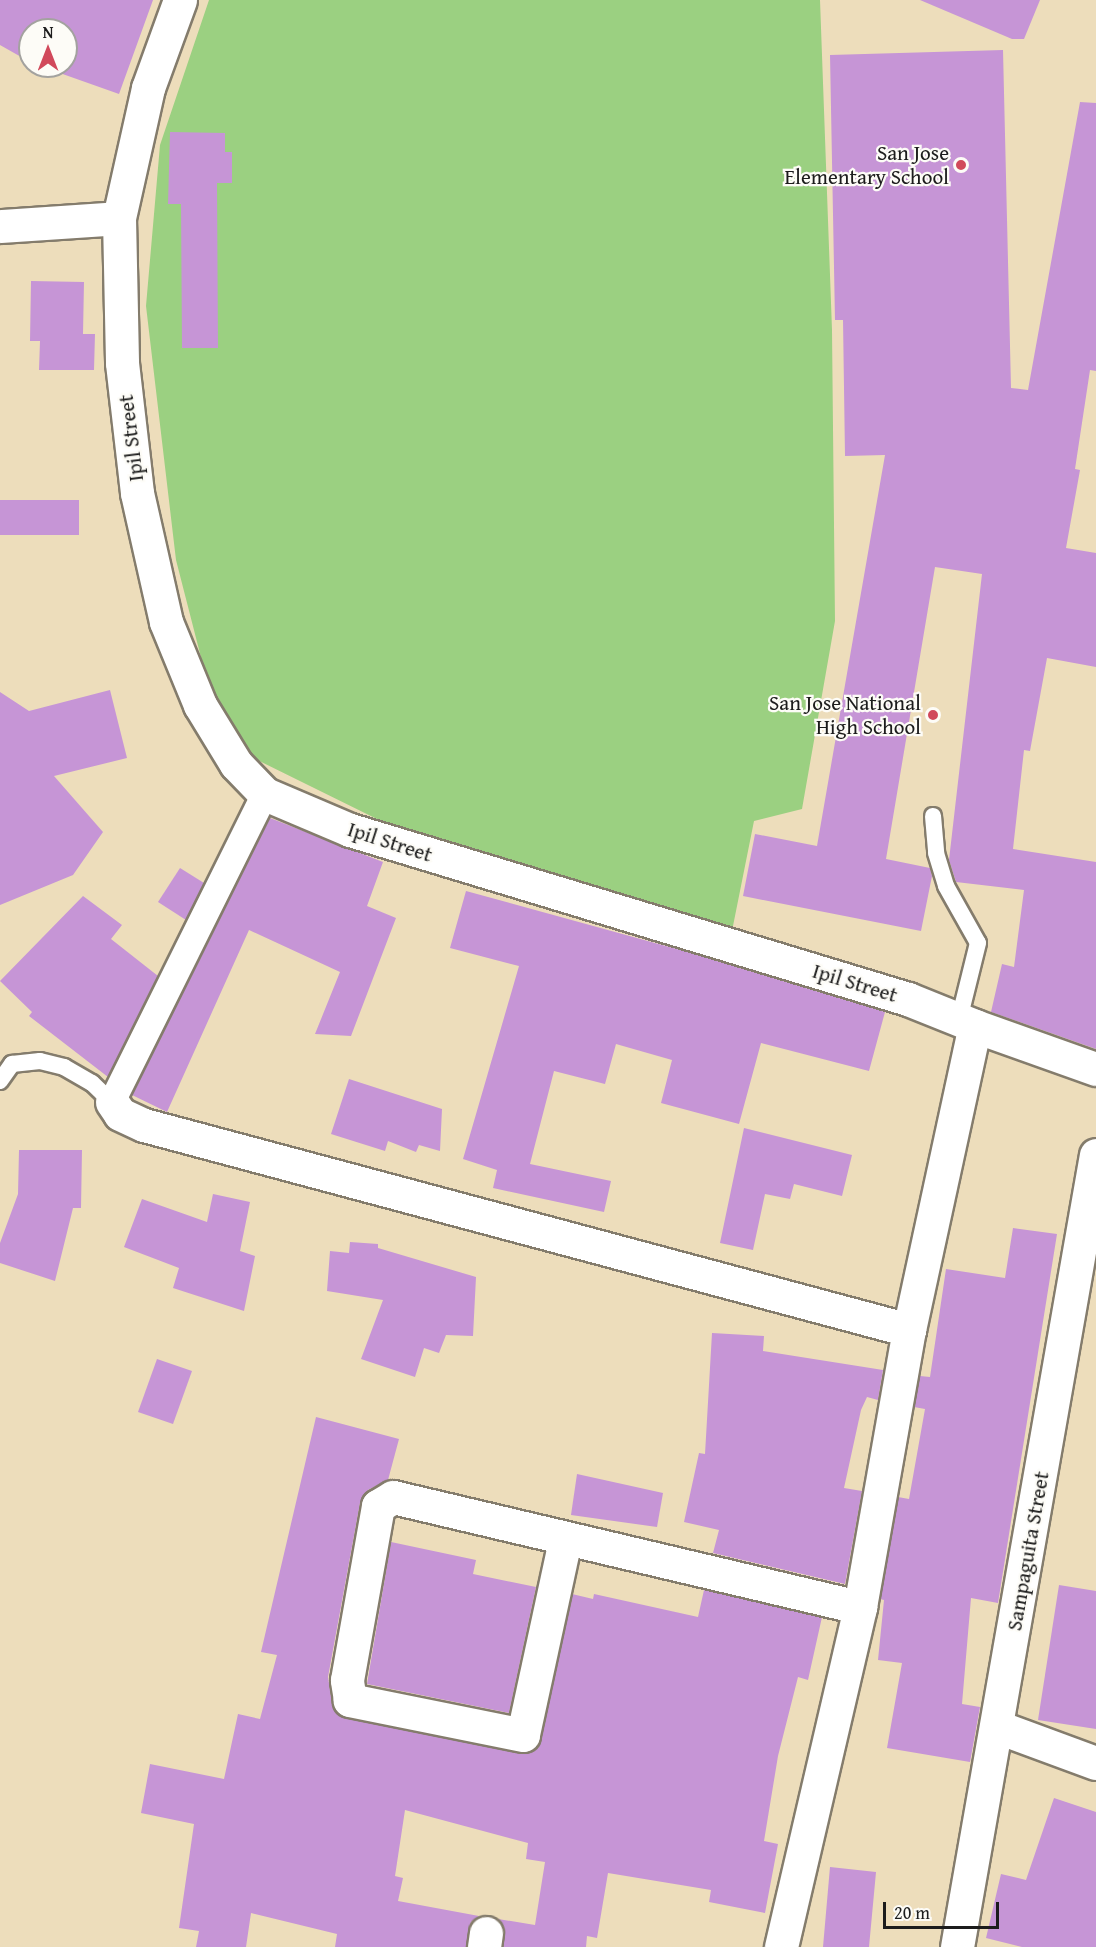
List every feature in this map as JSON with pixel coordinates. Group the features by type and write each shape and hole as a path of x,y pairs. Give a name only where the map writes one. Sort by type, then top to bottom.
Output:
{"street":[{"name":"Ipil Street","path":"180,0 148,88 118,218 122,363 137,493 166,622 200,705 236,764 265,794 350,830 908,999 967,1023 1096,1069"},
{"path":"0,226 118,218"},
{"path":"265,794 112,1102 120,1114 144,1125 909,1330"},
{"path":"781,1947 860,1607 967,1023"},
{"name":"Sampaguita Street","path":"957,1947 998,1727 1094,1173"},
{"path":"565,1540 523,1735 350,1700 349,1669 378,1506 393,1497 405,1498 565,1540 860,1607"},
{"path":"998,1727 1096,1763"}],"lane":[{"path":"933,816 936,853 946,886 978,943 967,1023"},
{"path":"0,1081 12,1064 40,1061 73,1072 112,1102"}],"green space":[{"path":"209,0 820,0 832,330 835,621 802,809 754,821 732,931 456,858 235,749 205,673 176,560 146,306 160,145"}],"building":[{"path":"0,0 153,0 119,94 74,78 78,78 78,18 18,18 18,55 0,45"},
{"path":"920,0 1040,0 1024,39 1012,39"},
{"path":"1003,50 1011,388 1028,390 1080,102 1096,103 1096,371 1090,370 1075,469 1080,470 1066,548 1096,553 1096,667 1047,658 1030,751 1024,750 1013,849 1096,862 1096,1049 991,1012 1002,964 1014,967 1024,890 956,882 949,860 982,574 935,567 886,859 930,868 932,876 921,931 743,896 755,834 817,846 885,455 845,456 843,320 835,320 830,55"},
{"path":"170,132 225,133 225,152 232,152 232,183 217,183 218,348 182,348 181,204 168,204"},
{"path":"31,281 84,282 83,334 95,334 94,370 39,370 40,341 30,341"},
{"path":"0,500 79,500 79,535 0,535"},
{"path":"110,690 127,758 54,776 103,832 73,875 0,905 0,692 29,711"},
{"path":"270,818 383,862 367,906 396,918 351,1036 315,1034 340,972 249,930 167,1112 132,1095"},
{"path":"180,868 204,883 186,920 158,902"},
{"path":"466,891 684,951 885,1012 869,1071 761,1043 739,1124 661,1103 672,1060 616,1044 605,1084 554,1071 530,1164 611,1181 604,1212 493,1188 497,1170 463,1159 519,966 450,948"},
{"path":"83,896 122,925 111,939 158,976 108,1077 29,1016 32,1012 0,981"},
{"path":"349,1079 442,1109 440,1151 419,1145 416,1152 388,1141 385,1151 331,1134"},
{"path":"744,1128 852,1155 842,1196 794,1184 790,1199 765,1194 753,1250 720,1243"},
{"path":"19,1150 82,1150 81,1208 73,1208 55,1281 0,1263 0,1243 18,1194"},
{"path":"213,1194 250,1202 240,1251 255,1256 244,1311 173,1288 179,1268 124,1247 142,1199 207,1222"},
{"path":"1013,1228 1057,1234 998,1603 971,1598 962,1704 980,1707 970,1762 887,1748 902,1663 878,1660 884,1600 880,1599 898,1497 909,1499 925,1409 914,1407 920,1376 930,1377 946,1269 1005,1278"},
{"path":"350,1242 378,1244 378,1248 476,1277 473,1336 446,1335 439,1353 424,1348 415,1377 361,1359 383,1300 327,1291 330,1251 349,1253"},
{"path":"712,1333 764,1336 763,1351 883,1370 878,1400 867,1397 861,1410 844,1488 862,1491 845,1584 713,1553 719,1530 684,1522 699,1453 705,1454"},
{"path":"157,1359 192,1371 173,1424 138,1412"},
{"path":"316,1417 399,1439 388,1480 368,1490 360,1503 328,1677 332,1703 346,1718 529,1753 541,1739 572,1594 593,1599 594,1594 698,1617 704,1590 822,1617 808,1680 798,1677 778,1756 764,1841 778,1844 765,1913 709,1902 711,1890 608,1873 597,1938 587,1936 586,1947 503,1947 504,1927 498,1919 535,1925 545,1862 526,1859 528,1843 405,1810 395,1876 403,1878 398,1901 479,1916 471,1922 466,1947 335,1947 337,1934 251,1913 246,1947 196,1947 199,1931 179,1928 194,1824 141,1813 150,1764 224,1779 238,1714 260,1719 277,1655 261,1652"},
{"path":"577,1474 663,1493 657,1527 571,1515"},
{"path":"391,1542 476,1560 473,1574 536,1587 509,1713 367,1684"},
{"path":"1059,1585 1096,1591 1096,1729 1038,1720"},
{"path":"1054,1798 1096,1812 1096,1947 1022,1947 986,1938 1001,1874 1026,1880"},
{"path":"830,1867 876,1872 869,1947 823,1947"}],"place":[{"name":"San Jose Elementary School","path":"961,165"},
{"name":"San Jose National High School","path":"933,715"}]}
